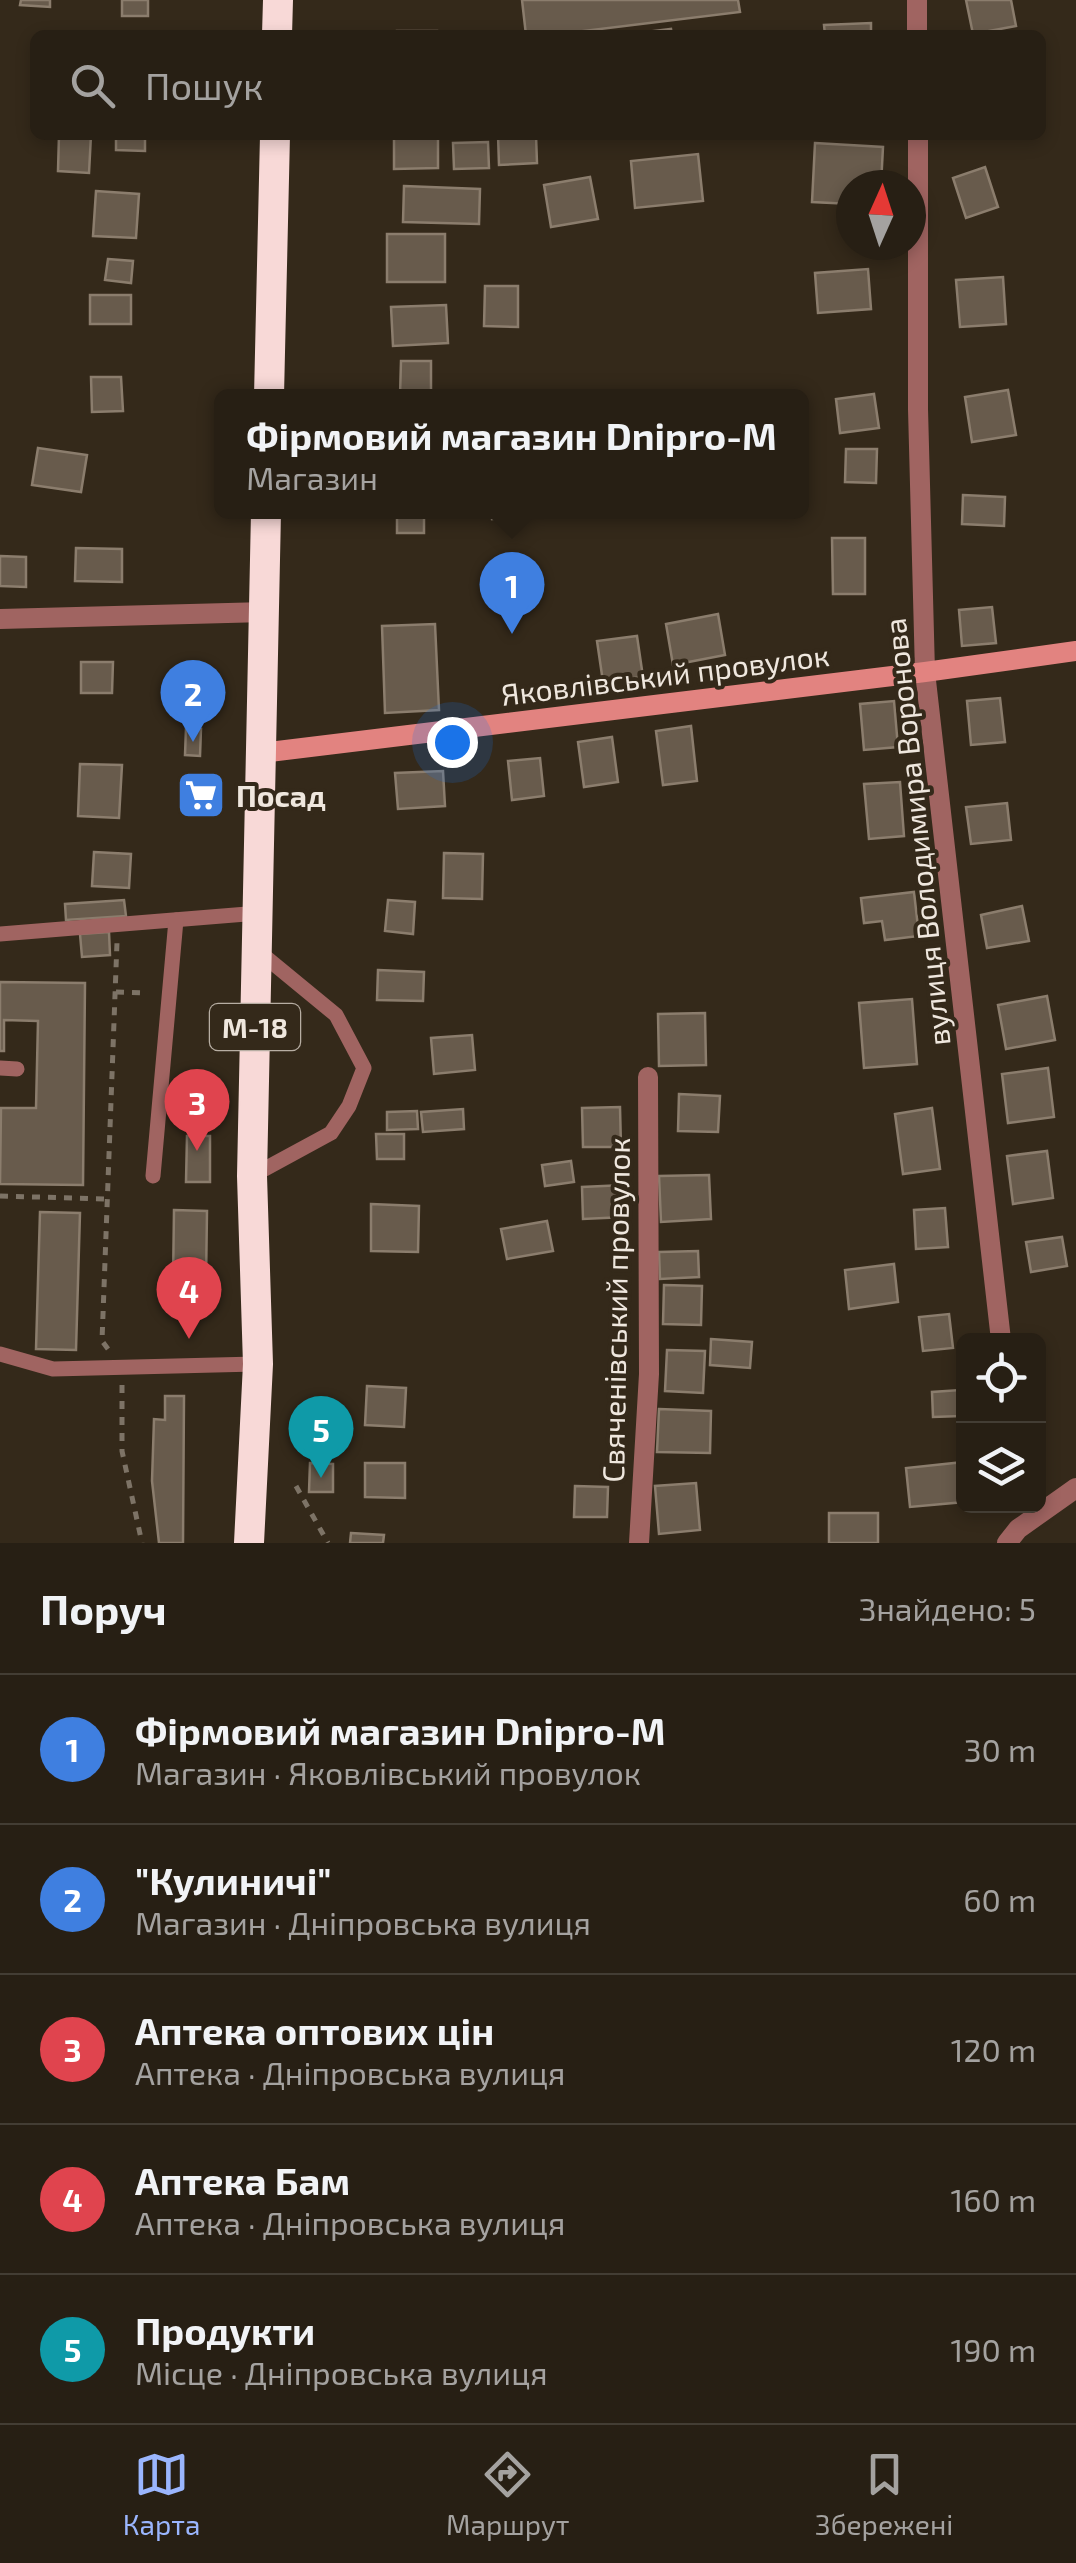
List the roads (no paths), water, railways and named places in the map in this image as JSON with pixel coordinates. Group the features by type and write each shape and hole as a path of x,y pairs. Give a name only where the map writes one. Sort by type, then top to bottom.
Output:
{"highway":[{"path":"278,0 278,30"},
{"path":"269,389 275,140"},
{"name":"М-18","path":"249,1543 258,1364 252,1176 266,519"}],"street":[{"path":"917,0 917,30"},
{"name":"вулиця Володимира Воронова","path":"918,140 918,409 925,672 1000,1333"},
{"path":"0,619 264,612"},
{"name":"Яковлівський провулок","path":"261,754 1076,651"},
{"name":"Свяченівський провулок","path":"638,1543 649,1374 648,1078"},
{"path":"1012,1536 1076,1488"}],"lane":[{"path":"0,934 258,913"},
{"path":"154,1176 176,920"},
{"path":"252,1176 331,1133 349,1106 364,1068 336,1014 257,950"},
{"path":"0,1354 53,1369 258,1364"}],"place":[{"name":"Фірмовий магазин Dnipro-M","path":"512,634"},
{"name":"\"Кулиничі\"","path":"193,742"},
{"name":"Посад","path":"201,795"},
{"name":"Аптека оптових цін","path":"197,1151"},
{"name":"Аптека Бам","path":"189,1339"},
{"name":"Продукти","path":"321,1478"}]}
